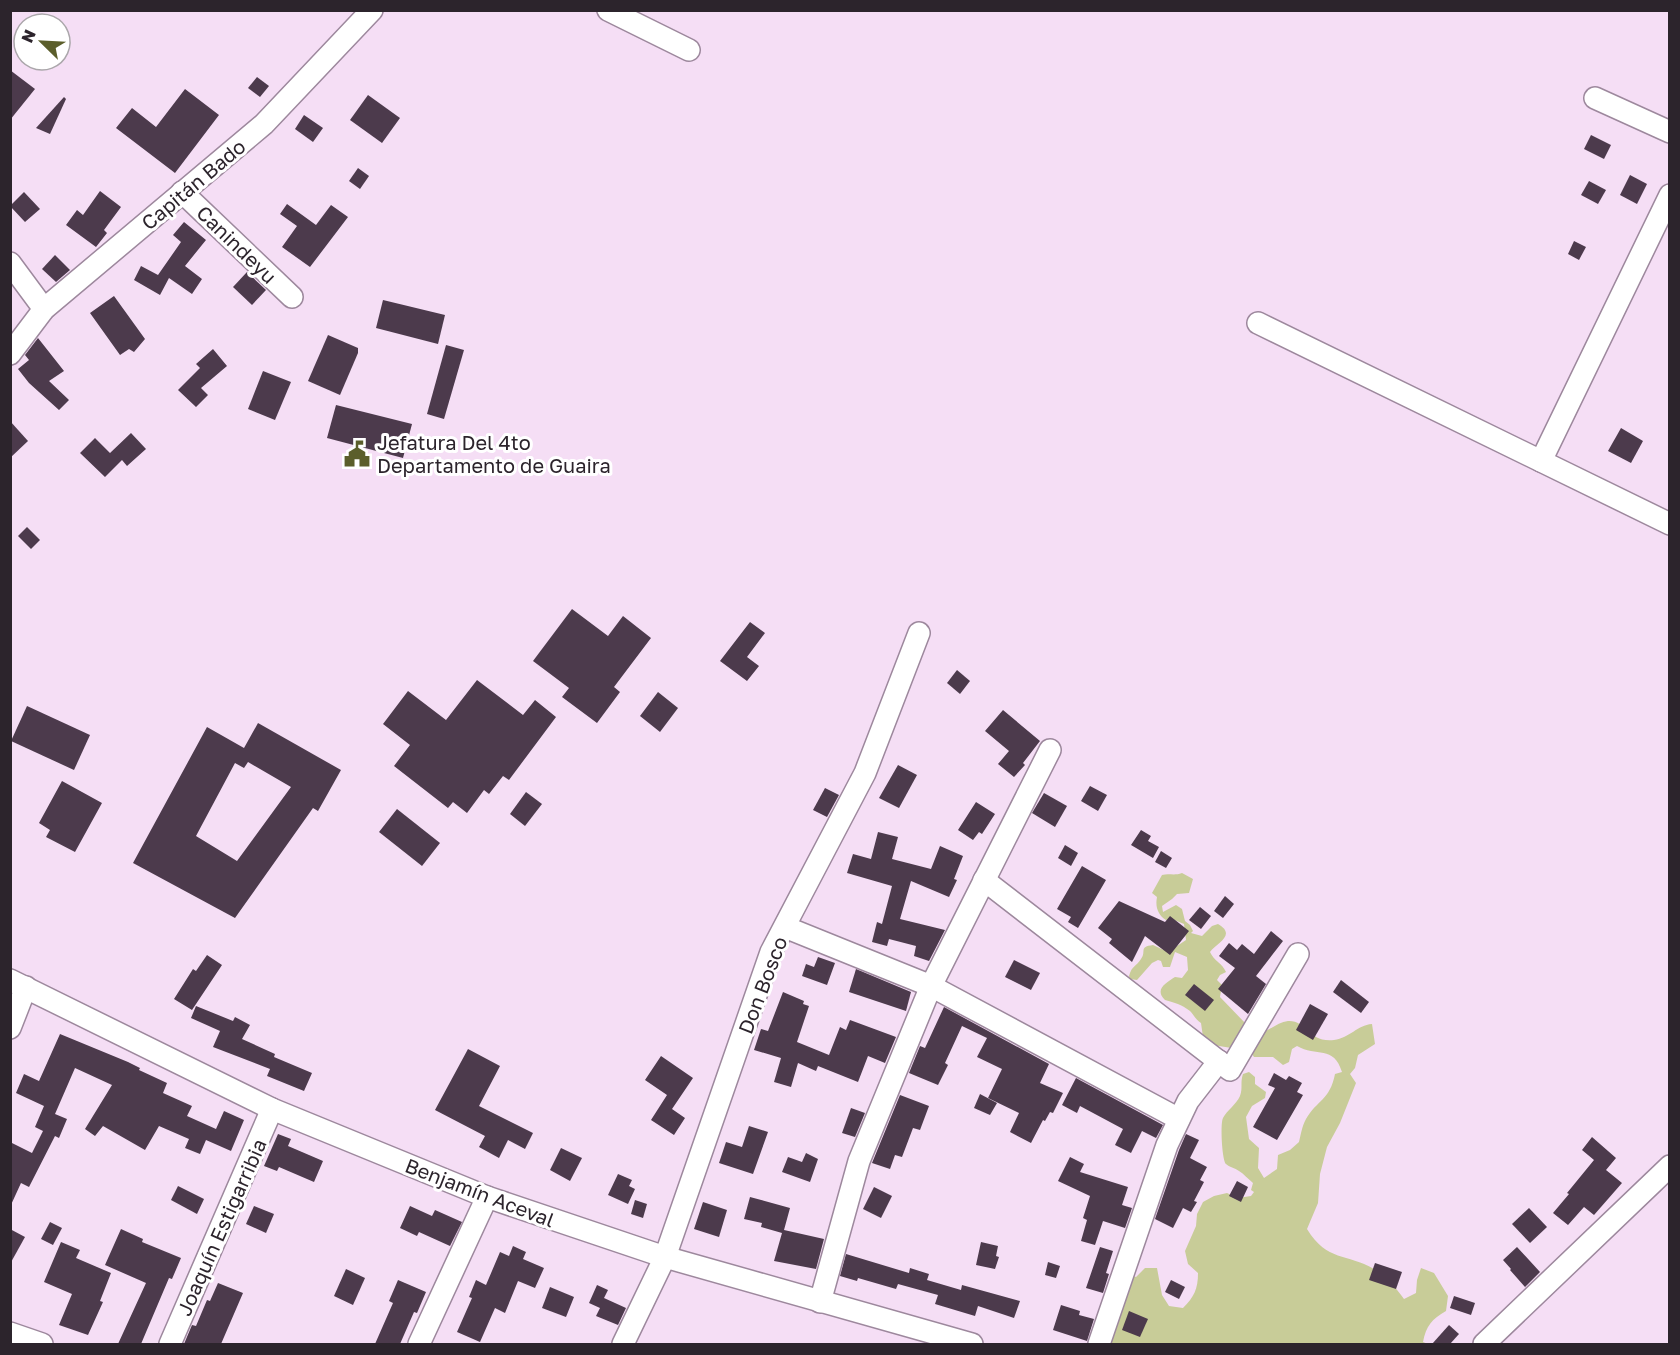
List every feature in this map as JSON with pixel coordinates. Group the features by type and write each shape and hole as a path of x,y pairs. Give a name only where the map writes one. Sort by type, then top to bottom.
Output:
{"street":[{"name":"Capitán Bado","path":"10,354 44,309 264,124 372,10"},
{"path":"608,10 689,50"},
{"path":"1595,98 1670,132"},
{"name":"Canindeyu","path":"183,192 292,297"},
{"path":"1541,462 1670,195"},
{"path":"10,263 44,309"},
{"path":"1258,323 1670,524"},
{"name":"Don Bosco","path":"622,1344 664,1257 771,952 865,773 919,633"},
{"path":"820,1302 859,1161 931,986 1050,750"},
{"path":"984,880 1230,1070 1298,954"},
{"path":"785,927 931,986 1179,1119"},
{"path":"10,1028 18,983"},
{"name":"Benjamín Aceval","path":"18,983 272,1109 487,1197 664,1257 972,1344"},
{"path":"1099,1344 1167,1145 1188,1101 1219,1061"},
{"name":"Joaquín Estigarribia","path":"170,1344 272,1109"},
{"path":"1484,1344 1670,1166"},
{"path":"419,1344 487,1197"},
{"path":"10,1333 42,1344"}],"green space":[{"path":"1182,873 1193,879 1189,893 1177,894 1162,906 1163,912 1176,905 1182,909 1185,921 1193,931 1191,933 1202,936 1212,926 1218,924 1226,932 1224,939 1210,952 1226,972 1217,980 1222,985 1220,997 1247,1025 1262,1033 1281,1023 1294,1022 1319,1038 1334,1040 1372,1024 1375,1044 1358,1055 1355,1068 1350,1074 1356,1083 1340,1123 1327,1147 1320,1174 1318,1203 1307,1229 1322,1247 1330,1252 1364,1264 1378,1272 1404,1299 1416,1293 1421,1268 1434,1273 1448,1296 1446,1311 1433,1320 1428,1327 1423,1342 1428,1344 1111,1344 1107,1337 1124,1273 1136,1277 1145,1268 1157,1268 1162,1295 1169,1306 1183,1308 1193,1296 1197,1284 1198,1273 1188,1264 1185,1251 1203,1202 1227,1193 1238,1198 1251,1196 1254,1192 1251,1190 1253,1183 1241,1172 1226,1164 1223,1149 1223,1118 1240,1096 1243,1074 1249,1072 1255,1077 1255,1084 1266,1092 1265,1098 1252,1106 1246,1117 1249,1139 1259,1148 1258,1168 1264,1178 1277,1169 1278,1155 1290,1150 1299,1142 1306,1119 1327,1095 1335,1074 1342,1072 1339,1064 1329,1055 1297,1046 1292,1049 1289,1062 1283,1065 1273,1057 1254,1057 1250,1051 1213,1045 1203,1037 1201,1023 1190,1011 1181,1005 1165,1000 1161,993 1165,984 1175,977 1182,978 1188,970 1187,957 1175,952 1170,967 1163,967 1161,961 1158,960 1152,963 1137,980 1130,979 1131,970 1143,956 1144,948 1153,945 1168,952 1186,940 1184,924 1163,918 1156,904 1157,897 1152,893 1162,875"}],"building":[{"path":"10,70 35,89 10,120"},
{"path":"257,77 269,86 260,97 248,88"},
{"path":"185,89 219,115 175,173 116,128 132,108 156,127"},
{"path":"368,95 400,118 382,143 350,120"},
{"path":"64,97 66,99 50,134 36,128"},
{"path":"304,115 323,128 313,142 295,129"},
{"path":"1591,135 1611,145 1604,159 1584,149"},
{"path":"358,168 369,176 360,189 349,181"},
{"path":"1630,175 1647,184 1637,204 1620,195"},
{"path":"1589,181 1606,190 1598,204 1581,195"},
{"path":"100,191 121,207 104,230 107,233 96,247 66,225 77,210 83,215"},
{"path":"24,192 40,209 25,222 10,206"},
{"path":"287,204 316,225 331,205 348,217 310,267 282,247 297,226 280,214"},
{"path":"184,222 206,240 185,266 202,279 192,294 169,278 160,295 134,280 141,266 158,275 181,242 173,235"},
{"path":"1574,241 1586,247 1579,260 1568,254"},
{"path":"55,255 70,270 56,282 42,269"},
{"path":"247,272 266,290 252,305 233,287"},
{"path":"114,296 145,339 134,352 129,349 120,355 90,313"},
{"path":"383,300 445,315 438,344 376,328"},
{"path":"328,335 358,348 340,395 308,381"},
{"path":"38,338 64,371 49,381 69,400 59,410 29,383 18,369 29,360 25,355"},
{"path":"446,345 464,350 444,419 427,414"},
{"path":"213,349 227,366 201,388 208,395 196,407 178,390 200,368 196,364"},
{"path":"263,371 291,382 275,420 248,409"},
{"path":"336,405 412,424 403,458 327,438"},
{"path":"10,421 28,441 10,458"},
{"path":"1621,428 1643,441 1631,463 1608,451"},
{"path":"131,433 146,449 127,466 122,460 105,477 80,453 95,438 110,453"},
{"path":"27,527 40,540 31,549 18,536"},
{"path":"572,609 608,636 623,616 651,638 614,687 620,692 597,723 562,697 569,688 533,661"},
{"path":"750,622 765,633 747,657 759,666 747,681 720,661"},
{"path":"957,670 970,681 960,694 947,683"},
{"path":"477,680 523,715 535,700 556,717 509,780 503,776 489,794 484,790 467,813 453,802 448,808 394,766 410,745 383,724 408,691 446,720"},
{"path":"658,692 678,708 660,732 640,716"},
{"path":"27,706 90,735 74,770 11,741"},
{"path":"1003,710 1040,741 1023,763 1025,765 1014,777 998,764 1009,751 985,731"},
{"path":"258,723 341,770 318,811 313,808 235,918 133,863 207,727 244,748","holes":["248,762 291,787 237,861 196,836 235,763 244,768"]},
{"path":"898,765 917,775 899,808 879,798"},
{"path":"62,781 102,803 75,852 46,837 50,830 39,823"},
{"path":"1090,786 1107,795 1098,811 1081,801"},
{"path":"825,788 839,795 827,817 813,810"},
{"path":"526,792 542,804 525,826 510,814"},
{"path":"1044,793 1067,806 1055,827 1032,813"},
{"path":"976,802 995,814 982,834 979,832 973,840 958,830"},
{"path":"397,809 440,843 422,866 379,832"},
{"path":"1141,830 1151,836 1148,841 1159,847 1153,858 1131,845"},
{"path":"878,832 898,837 892,859 931,869 940,846 963,856 954,879 957,880 949,897 911,881 900,919 945,930 929,961 914,956 916,946 889,939 887,946 872,942 877,922 882,924 892,886 847,873 853,854 871,859"},
{"path":"1065,845 1078,853 1071,866 1058,858"},
{"path":"1161,851 1172,858 1166,868 1155,862"},
{"path":"1082,866 1106,880 1078,928 1068,922 1071,917 1057,909"},
{"path":"1225,896 1234,904 1223,918 1214,911"},
{"path":"1119,901 1165,922 1170,916 1189,931 1170,955 1145,936 1132,962 1109,943 1112,939 1098,928"},
{"path":"1200,907 1211,916 1201,929 1189,920"},
{"path":"1271,931 1283,941 1256,976 1266,984 1248,1014 1218,989 1235,968 1219,956 1229,943 1237,950 1242,944 1254,954"},
{"path":"207,955 222,965 192,1010 174,999 193,969 196,971"},
{"path":"818,957 835,963 827,985 802,976 806,964 814,967"},
{"path":"1014,960 1040,973 1031,990 1005,977"},
{"path":"856,969 911,992 906,1011 849,992"},
{"path":"1341,980 1369,1002 1361,1013 1333,992"},
{"path":"1194,984 1214,1000 1205,1011 1185,995"},
{"path":"783,992 804,1001 803,1004 809,1006 797,1042 829,1055 840,1027 846,1030 850,1020 896,1037 885,1063 868,1056 858,1082 818,1066 816,1071 798,1063 791,1087 774,1082 781,1058 754,1050 761,1029 768,1031"},
{"path":"1310,1004 1328,1014 1313,1040 1296,1030"},
{"path":"196,1006 233,1021 235,1017 250,1025 242,1039 275,1054 274,1057 312,1073 304,1091 267,1076 270,1069 213,1047 220,1031 191,1018"},
{"path":"944,1007 1049,1064 1040,1083 1063,1093 1053,1113 1050,1112 1045,1121 1043,1120 1031,1143 1010,1132 1019,1113 988,1098 1002,1069 977,1057 987,1038 962,1026 945,1063 948,1065 938,1085 909,1073 920,1046 925,1048"},
{"path":"60,1034 128,1062 140,1068 139,1070 167,1083 163,1093 192,1106 187,1116 216,1129 224,1111 244,1120 231,1151 206,1140 200,1154 185,1148 189,1139 159,1126 145,1150 103,1126 95,1136 85,1129 112,1085 75,1068 55,1114 67,1119 59,1138 55,1136 29,1187 21,1183 10,1207 10,1142 32,1153 43,1131 35,1127 44,1106 16,1093 24,1074 39,1081"},
{"path":"468,1049 500,1066 479,1106 533,1133 525,1149 508,1140 499,1158 479,1147 485,1136 435,1110"},
{"path":"661,1056 693,1078 672,1109 685,1118 674,1135 651,1120 667,1095 645,1080"},
{"path":"1274,1073 1286,1080 1289,1076 1302,1083 1297,1092 1303,1095 1277,1140 1253,1127 1275,1088 1268,1085"},
{"path":"1076,1078 1163,1125 1156,1138 1142,1131 1131,1153 1115,1145 1123,1129 1080,1106 1077,1113 1062,1105"},
{"path":"980,1094 997,1103 990,1115 974,1108"},
{"path":"900,1095 929,1106 920,1130 913,1128 902,1157 895,1155 890,1169 872,1163"},
{"path":"851,1108 865,1113 855,1137 842,1133"},
{"path":"749,1126 768,1132 753,1174 719,1163 726,1142 742,1147"},
{"path":"278,1134 291,1139 288,1146 323,1161 314,1182 279,1167 277,1171 264,1166"},
{"path":"1186,1134 1199,1140 1190,1158 1207,1167 1200,1180 1204,1182 1194,1201 1197,1202 1191,1212 1183,1208 1173,1228 1155,1219"},
{"path":"1592,1137 1616,1158 1606,1170 1622,1183 1594,1215 1584,1207 1568,1225 1553,1213 1594,1160 1582,1150"},
{"path":"561,1148 582,1158 570,1181 550,1170"},
{"path":"806,1153 818,1159 810,1182 782,1172 788,1157 802,1162"},
{"path":"1070,1157 1084,1164 1080,1172 1128,1187 1122,1205 1132,1208 1125,1228 1103,1221 1095,1245 1081,1241 1087,1220 1083,1218 1090,1196 1058,1181"},
{"path":"618,1174 632,1180 629,1186 635,1189 628,1204 608,1195"},
{"path":"1237,1181 1248,1187 1241,1202 1229,1196"},
{"path":"178,1186 204,1199 197,1214 171,1200"},
{"path":"874,1187 892,1196 881,1218 863,1209"},
{"path":"750,1197 790,1208 784,1230 824,1239 816,1269 774,1261 782,1233 761,1227 762,1223 744,1219"},
{"path":"635,1200 647,1204 643,1218 631,1214"},
{"path":"703,1202 727,1210 719,1237 694,1229"},
{"path":"254,1206 274,1214 266,1233 246,1224"},
{"path":"410,1206 432,1216 435,1210 462,1222 450,1246 419,1232 417,1236 400,1228"},
{"path":"1529,1208 1547,1227 1530,1243 1512,1224"},
{"path":"50,1222 62,1228 53,1245 41,1239"},
{"path":"10,1229 25,1237 10,1264"},
{"path":"121,1229 143,1239 142,1242 181,1258 172,1279 169,1278 141,1344 118,1344 146,1283 105,1265"},
{"path":"61,1242 80,1250 76,1258 111,1273 100,1301 103,1302 88,1335 59,1325 72,1294 44,1282"},
{"path":"981,1242 998,1246 996,1256 999,1257 995,1269 976,1265"},
{"path":"513,1246 526,1252 523,1259 544,1268 535,1288 518,1281 505,1313 495,1308 480,1342 457,1332 472,1298 469,1297 476,1280 486,1285 500,1252 509,1256"},
{"path":"1100,1247 1113,1251 1103,1293 1086,1288"},
{"path":"1517,1247 1540,1272 1525,1287 1503,1260"},
{"path":"846,1254 909,1273 910,1268 929,1274 927,1280 961,1290 962,1285 1020,1301 1014,1318 978,1306 975,1316 935,1304 938,1295 898,1284 896,1289 858,1278 857,1281 840,1276"},
{"path":"1048,1262 1060,1266 1056,1278 1045,1275"},
{"path":"1375,1263 1402,1272 1396,1289 1369,1280"},
{"path":"346,1269 365,1278 353,1305 334,1296"},
{"path":"398,1280 426,1292 400,1344 375,1344 393,1303 389,1301"},
{"path":"1171,1280 1185,1287 1179,1299 1165,1292"},
{"path":"218,1283 243,1293 221,1344 184,1344 192,1325 196,1326 207,1300 210,1301"},
{"path":"597,1285 608,1290 604,1298 626,1308 618,1325 596,1316 600,1308 589,1303"},
{"path":"550,1287 574,1297 566,1317 542,1308"},
{"path":"1454,1296 1475,1303 1471,1315 1450,1308"},
{"path":"1061,1305 1080,1311 1079,1315 1094,1319 1087,1341 1053,1330"},
{"path":"1129,1311 1148,1319 1140,1337 1122,1330"},
{"path":"1449,1325 1459,1334 1450,1344 1432,1344"}],"place":[{"name":"Jefatura Del 4to Departamento de Guaira","path":"357,454"}]}
